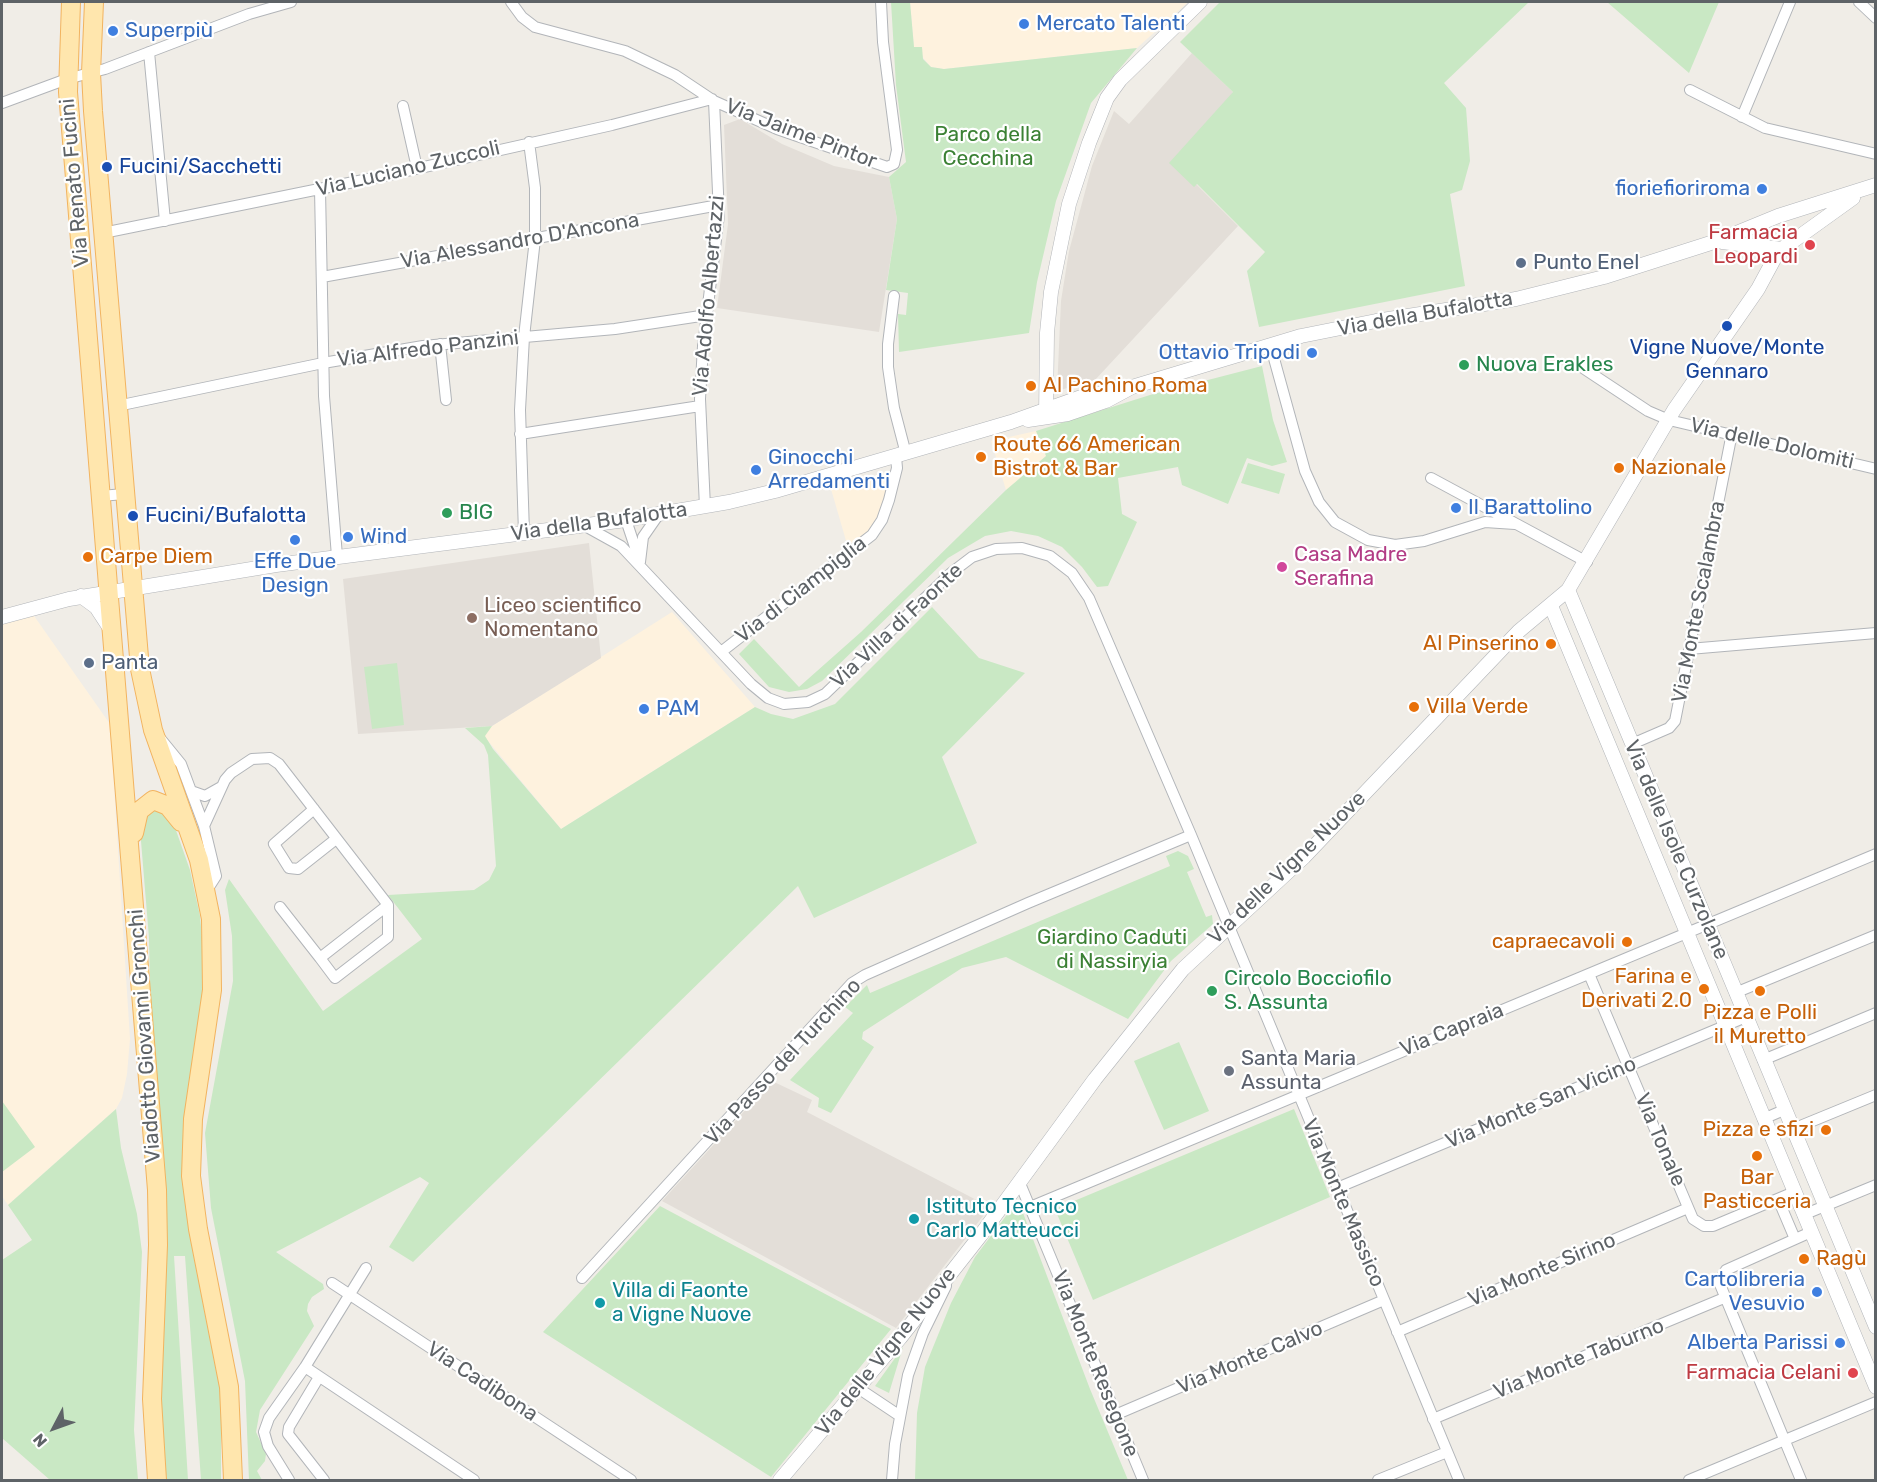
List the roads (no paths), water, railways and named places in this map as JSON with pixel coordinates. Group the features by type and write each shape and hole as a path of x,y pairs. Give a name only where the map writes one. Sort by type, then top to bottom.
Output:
{"main road":[{"name":"Via Renato Fucini","path":"71,2 67,79 109,592"},
{"name":"Via Renato Fucini","path":"94,2 91,73 132,589"},
{"name":"Viadotto Giovanni Gronchi","path":"132,589 141,669 153,730 196,850 207,890 213,970 193,1119 191,1170 198,1229 229,1387 233,1480"},
{"name":"Viadotto Giovanni Gronchi","path":"109,592 157,1201 152,1399 157,1480"},
{"path":"133,883 136,823 139,811 149,801 161,802 172,810 196,850"}],"street":[{"path":"2,103 150,52 249,14 291,2"},
{"path":"510,2 522,17 535,27 611,46 646,60 690,84 713,100"},
{"name":"Via Jaime Pintor","path":"713,100 826,148 888,167 895,161 897,150 884,54 881,2"},
{"path":"1046,413 1047,333 1051,292 1070,204 1089,143 1106,102 1120,80 1200,2"},
{"path":"1742,117 1790,2"},
{"path":"1859,2 1875,18"},
{"path":"150,52 165,221"},
{"path":"1690,90 1771,130 1875,154"},
{"name":"Via Luciano Zuccoli","path":"103,233 417,168 713,100"},
{"name":"Via Adolfo Albertazzi","path":"705,507 700,406 719,205 713,100"},
{"path":"404,106 417,168"},
{"path":"524,533 520,434 524,337 535,239 535,188 529,142"},
{"path":"1775,249 1766,243 1763,234 1770,221 1871,186"},
{"path":"1717,241 1775,249 1871,186"},
{"path":"320,189 323,363 337,556"},
{"name":"Via Alessandro D'Ancona","path":"322,277 719,205"},
{"path":"1784,215 1792,219 1797,226 1795,238"},
{"name":"Via della Bufalotta","path":"2,617 81,596 337,556 626,520 766,494 1011,422 1046,413 1085,409 1132,387 1270,344 1376,321 1492,303 1554,290 1717,241 1770,221"},
{"name":"Via delle Vigne Nuove","path":"786,1477 955,1267 1152,1004 1183,969 1311,850 1519,632 1568,590 1587,562 1669,420 1758,289 1775,249"},
{"path":"894,296 888,344 888,367 901,455"},
{"name":"Via Alfredo Panzini","path":"117,406 323,363 440,344 615,329 707,315"},
{"path":"440,344 446,400"},
{"path":"1270,344 1305,471 1319,502 1335,522 1368,540 1395,545 1424,541 1485,522 1515,524"},
{"path":"91,363 114,362"},
{"name":"Via delle Dolomiti","path":"1580,366 1648,411 1669,420 1732,433 1875,469"},
{"path":"520,434 700,406"},
{"name":"Via Monte Scalambra","path":"1632,744 1669,728 1674,723 1732,433"},
{"name":"Via di Ciampiglia","path":"722,652 872,535 882,520 901,455"},
{"path":"1431,478 1587,562"},
{"path":"101,496 124,494"},
{"path":"640,562 643,537 659,514"},
{"path":"621,546 620,534 626,520"},
{"name":"Via Villa di Faonte","path":"626,520 640,562"},
{"name":"Via Villa di Faonte","path":"585,526 621,546 640,562 757,690 772,700 791,704 808,702 835,685 951,573 972,557 996,549 1014,547 1050,556 1072,573 1084,590 1229,926"},
{"name":"Via delle Isole Curzolane","path":"1568,590 1875,1327"},
{"path":"81,596 96,607 113,633"},
{"name":"Via delle Isole Curzolane","path":"1551,606 1875,1387"},
{"path":"1689,649 1861,637 1875,633"},
{"name":"Viadotto Giovanni Gronchi","path":"153,730 175,754 204,826 216,876 207,890"},
{"path":"204,826 221,787 231,773 252,759 270,758 279,764 388,905 388,937 335,978 280,907"},
{"path":"191,791 205,796 221,787"},
{"path":"314,809 274,844 289,868 298,869 336,838"},
{"name":"Via Passo del Turchino","path":"582,1278 852,983 865,975 1028,903 1191,835"},
{"name":"Via Capraia","path":"1030,1207 1875,856"},
{"path":"320,958 388,905"},
{"name":"Via Monte Massico","path":"1229,926 1459,1480"},
{"path":"1735,993 1875,935"},
{"name":"Via Tonale","path":"1589,974 1688,1208"},
{"path":"1763,1060 1875,1013"},
{"name":"Via Monte San Vicino","path":"1337,1188 1746,1017"},
{"path":"1793,1129 1875,1095"},
{"path":"1763,1119 1784,1110"},
{"name":"Via Monte Resegone","path":"1019,1181 1143,1480"},
{"path":"1803,1215 1875,1185"},
{"path":"1688,1208 1696,1222 1709,1227 1794,1192"},
{"path":"1778,1199 1795,1239"},
{"name":"Via Monte Sirino","path":"1397,1332 1688,1208"},
{"path":"1802,1480 1719,1282 1726,1270 1811,1232"},
{"path":"892,1480 900,1416 916,1350 955,1267"},
{"path":"288,1480 268,1446 264,1432 275,1410 305,1367 366,1268"},
{"name":"Via Cadibona","path":"332,1283 631,1480"},
{"name":"Via Monte Taburno","path":"1433,1419 1725,1298"},
{"name":"Via Monte Calvo","path":"1116,1415 1384,1300"},
{"path":"305,1367 474,1480"},
{"path":"319,1377 289,1427 288,1434 324,1480"},
{"path":"858,1388 900,1416"},
{"path":"1689,1480 1875,1402"},
{"path":"1378,1480 1447,1452"}],"place":[{"name":"Mercato Talenti","path":"1024,24"},
{"name":"Superpiù","path":"113,31"},
{"name":"Fucini/Sacchetti","path":"107,167"},
{"name":"fioriefioriroma","path":"1762,189"},
{"name":"Farmacia Leopardi","path":"1810,245"},
{"name":"Punto Enel","path":"1521,263"},
{"name":"Vigne Nuove/Monte Gennaro","path":"1727,326"},
{"name":"Ottavio Tripodi","path":"1312,353"},
{"name":"Nuova Erakles","path":"1464,365"},
{"name":"Al Pachino Roma","path":"1031,386"},
{"name":"Route 66 American Bistrot & Bar","path":"981,457"},
{"name":"Nazionale","path":"1619,468"},
{"name":"Ginocchi Arredamenti","path":"756,470"},
{"name":"Il Barattolino","path":"1456,508"},
{"name":"BIG","path":"447,513"},
{"name":"Fucini/Bufalotta","path":"133,516"},
{"name":"Wind","path":"348,537"},
{"name":"Effe Due Design","path":"295,540"},
{"name":"Carpe Diem","path":"88,557"},
{"name":"Casa Madre Serafina","path":"1282,567"},
{"name":"Liceo scientifico Nomentano","path":"472,618"},
{"name":"Al Pinserino","path":"1551,644"},
{"name":"Panta","path":"89,663"},
{"name":"Villa Verde","path":"1414,707"},
{"name":"PAM","path":"644,709"},
{"name":"capraecavoli","path":"1627,942"},
{"name":"Farina e Derivati 2.0","path":"1704,989"},
{"name":"Circolo Bocciofilo S. Assunta","path":"1212,991"},
{"name":"Pizza e Polli il Muretto","path":"1760,991"},
{"name":"Santa Maria Assunta","path":"1229,1071"},
{"name":"Pizza e sfizi","path":"1826,1130"},
{"name":"Bar Pasticceria","path":"1757,1156"},
{"name":"Istituto Tecnico Carlo Matteucci","path":"914,1219"},
{"name":"Ragù","path":"1804,1259"},
{"name":"Cartolibreria Vesuvio","path":"1817,1292"},
{"name":"Villa di Faonte a Vigne Nuove","path":"600,1303"},
{"name":"Alberta Parissi","path":"1840,1343"},
{"name":"Farmacia Celani","path":"1853,1373"}],"park label":[{"name":"Parco della Cecchina","path":"988,147"},
{"name":"Giardino Caduti di Nassiryia","path":"1112,950"}]}
